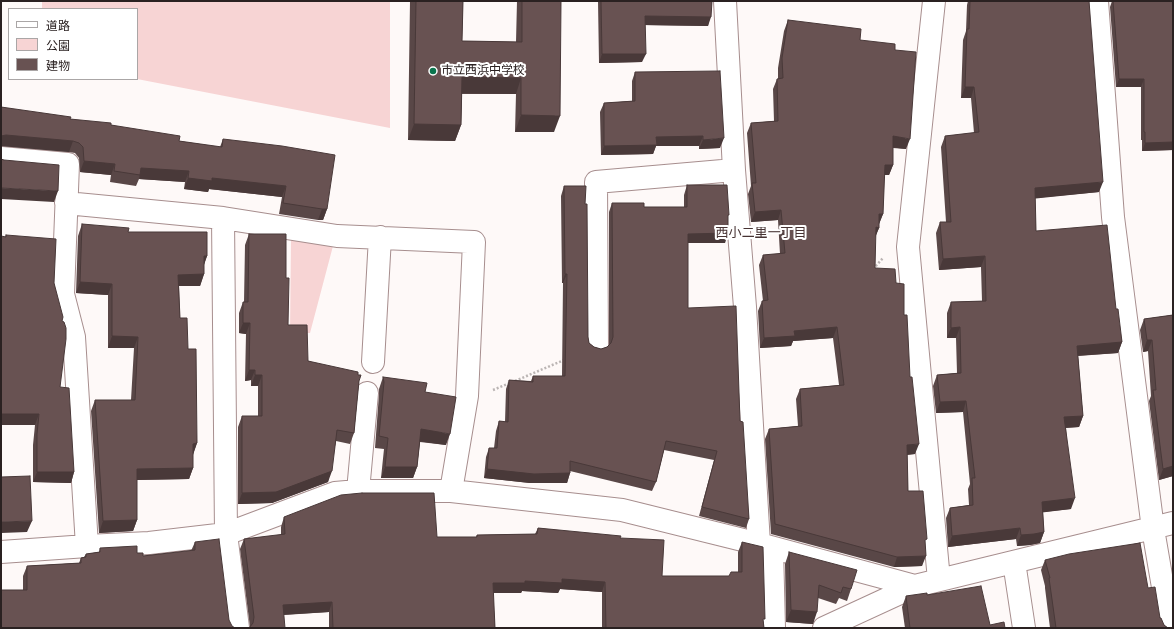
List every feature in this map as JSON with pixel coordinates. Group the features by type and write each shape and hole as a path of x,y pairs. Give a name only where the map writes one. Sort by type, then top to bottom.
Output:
{"street":[{"path":"725,1 734,170 774,628"},
{"path":"934,1 908,247 939,580"},
{"path":"1097,1 1113,217 1163,526 1170,628"},
{"path":"1,158 68,164 63,294 74,337 87,546"},
{"path":"597,346 596,182 734,170"},
{"path":"66,204 223,218 337,236 474,242 467,396 452,491"},
{"path":"223,218 226,534 238,628"},
{"path":"372,362 380,237"},
{"path":"358,491 367,394"},
{"path":"1,552 149,543 226,534 335,493 358,491 452,491 622,510 916,586"},
{"path":"824,628 916,586 1163,526"},
{"path":"1014,562 1024,628"}],"path":[{"path":"870,271 894,245 908,239"}],"green space":[{"path":"42,1 390,1 390,128 138,79 138,8 42,8"},
{"path":"291,240 333,246 310,333 290,333"}],"building":[{"path":"416,1 463,1 462,41 522,42 522,1 561,1 560,116 521,115 521,78 462,77 461,125 414,124"},
{"path":"601,1 712,1 711,17 645,16 646,54 602,54"},
{"path":"970,1 1089,1 1103,182 1035,188 1036,231 1107,225 1116,309 1118,309 1122,342 1077,346 1083,416 1064,417 1075,498 1042,502 1044,532 1034,534 1021,535 1020,528 952,536 950,508 973,505 972,478 975,478 966,401 940,402 937,375 961,373 960,327 951,328 951,302 986,301 985,256 943,259 940,222 951,222 945,136 979,132 974,87 965,87 967,29 969,29"},
{"path":"1113,1 1173,1 1173,142 1145,143 1144,79 1119,79"},
{"path":"788,20 861,29 860,40 895,44 895,50 916,52 910,139 893,136 893,165 885,165 883,214 879,214 879,228 876,227 875,268 895,269 896,283 904,284 904,315 907,315 910,377 912,377 919,444 907,445 908,491 923,491 927,539 925,540 926,556 897,557 775,524 769,429 802,426 800,389 844,385 837,327 794,331 795,336 764,338 762,301 768,300 763,255 785,253 781,210 755,212 752,183 756,183 751,123 778,121 777,79 783,78 782,58"},
{"path":"720,71 724,138 703,140 703,136 656,137 657,145 604,146 604,103 635,101 635,72"},
{"path":"1,107 71,117 70,119 111,123 111,125 180,136 179,141 222,147 223,139 282,146 335,155 327,209 283,203 286,186 212,178 212,181 188,178 189,171 141,168 140,175 114,171 115,164 84,161 83,147 79,143 73,141 6,135 1,136"},
{"path":"1,159 59,165 58,191 1,188"},
{"path":"687,185 727,185 729,215 728,233 688,234 688,308 736,306 740,421 743,422 749,519 702,507 717,451 666,441 656,482 570,461 570,473 534,474 487,469 489,448 497,448 499,421 508,422 509,380 533,382 533,376 565,376 567,274 565,274 564,186 586,186 585,204 587,204 588,337 589,343 594,347 601,349 607,347 611,343 613,337 612,203 644,203 644,207 687,207"},
{"path":"82,224 129,228 128,232 207,232 207,256 204,256 204,274 178,275 180,318 187,318 188,349 196,349 197,443 193,444 193,468 137,469 137,520 103,521 95,400 135,400 138,337 112,336 112,284 80,282"},
{"path":"249,234 286,234 286,278 289,278 288,325 307,325 308,361 358,372 358,375 361,375 359,381 354,433 337,430 332,471 276,492 242,493 242,416 262,416 262,375 255,375 255,370 249,370 250,323 243,323 243,302 248,302"},
{"path":"6,235 56,239 54,283 63,317 62,321 64,322 66,328 60,387 69,388 74,472 37,472 37,434 39,414 1,414 1,236 6,237"},
{"path":"1173,315 1173,466 1163,469 1153,390 1156,390 1152,340 1147,340 1144,319"},
{"path":"383,377 427,383 425,392 456,397 450,434 421,429 417,467 385,467 388,438 379,436 384,382"},
{"path":"30,476 32,521 1,522 1,477"},
{"path":"362,493 434,493 437,537 537,534 538,528 621,536 620,538 664,540 662,576 729,576 731,572 742,572 742,542 763,547 764,628 606,628 605,582 562,579 562,583 525,581 525,583 493,583 495,628 333,628 332,602 283,605 285,628 249,628 253,623 254,617 244,539 285,534 284,517 341,495"},
{"path":"219,539 229,620 235,628 1,628 1,590 27,590 27,566 81,563 81,558 86,557 86,554 100,552 100,548 137,546 137,553 143,553 143,556 195,550 195,542"},
{"path":"1140,543 1148,588 1155,587 1160,618 1164,625 1168,628 1056,628 1050,578 1045,560 1069,554"},
{"path":"789,552 857,570 851,589 843,587 841,593 819,585 817,612 791,610"},
{"path":"981,586 990,625 1004,622 1005,628 910,628 906,596 927,593 927,595"}],"place":[{"name":"市立西浜中学校","path":"433,71"}],"district":[{"name":"西小二里一丁目","path":"761,233"}]}
